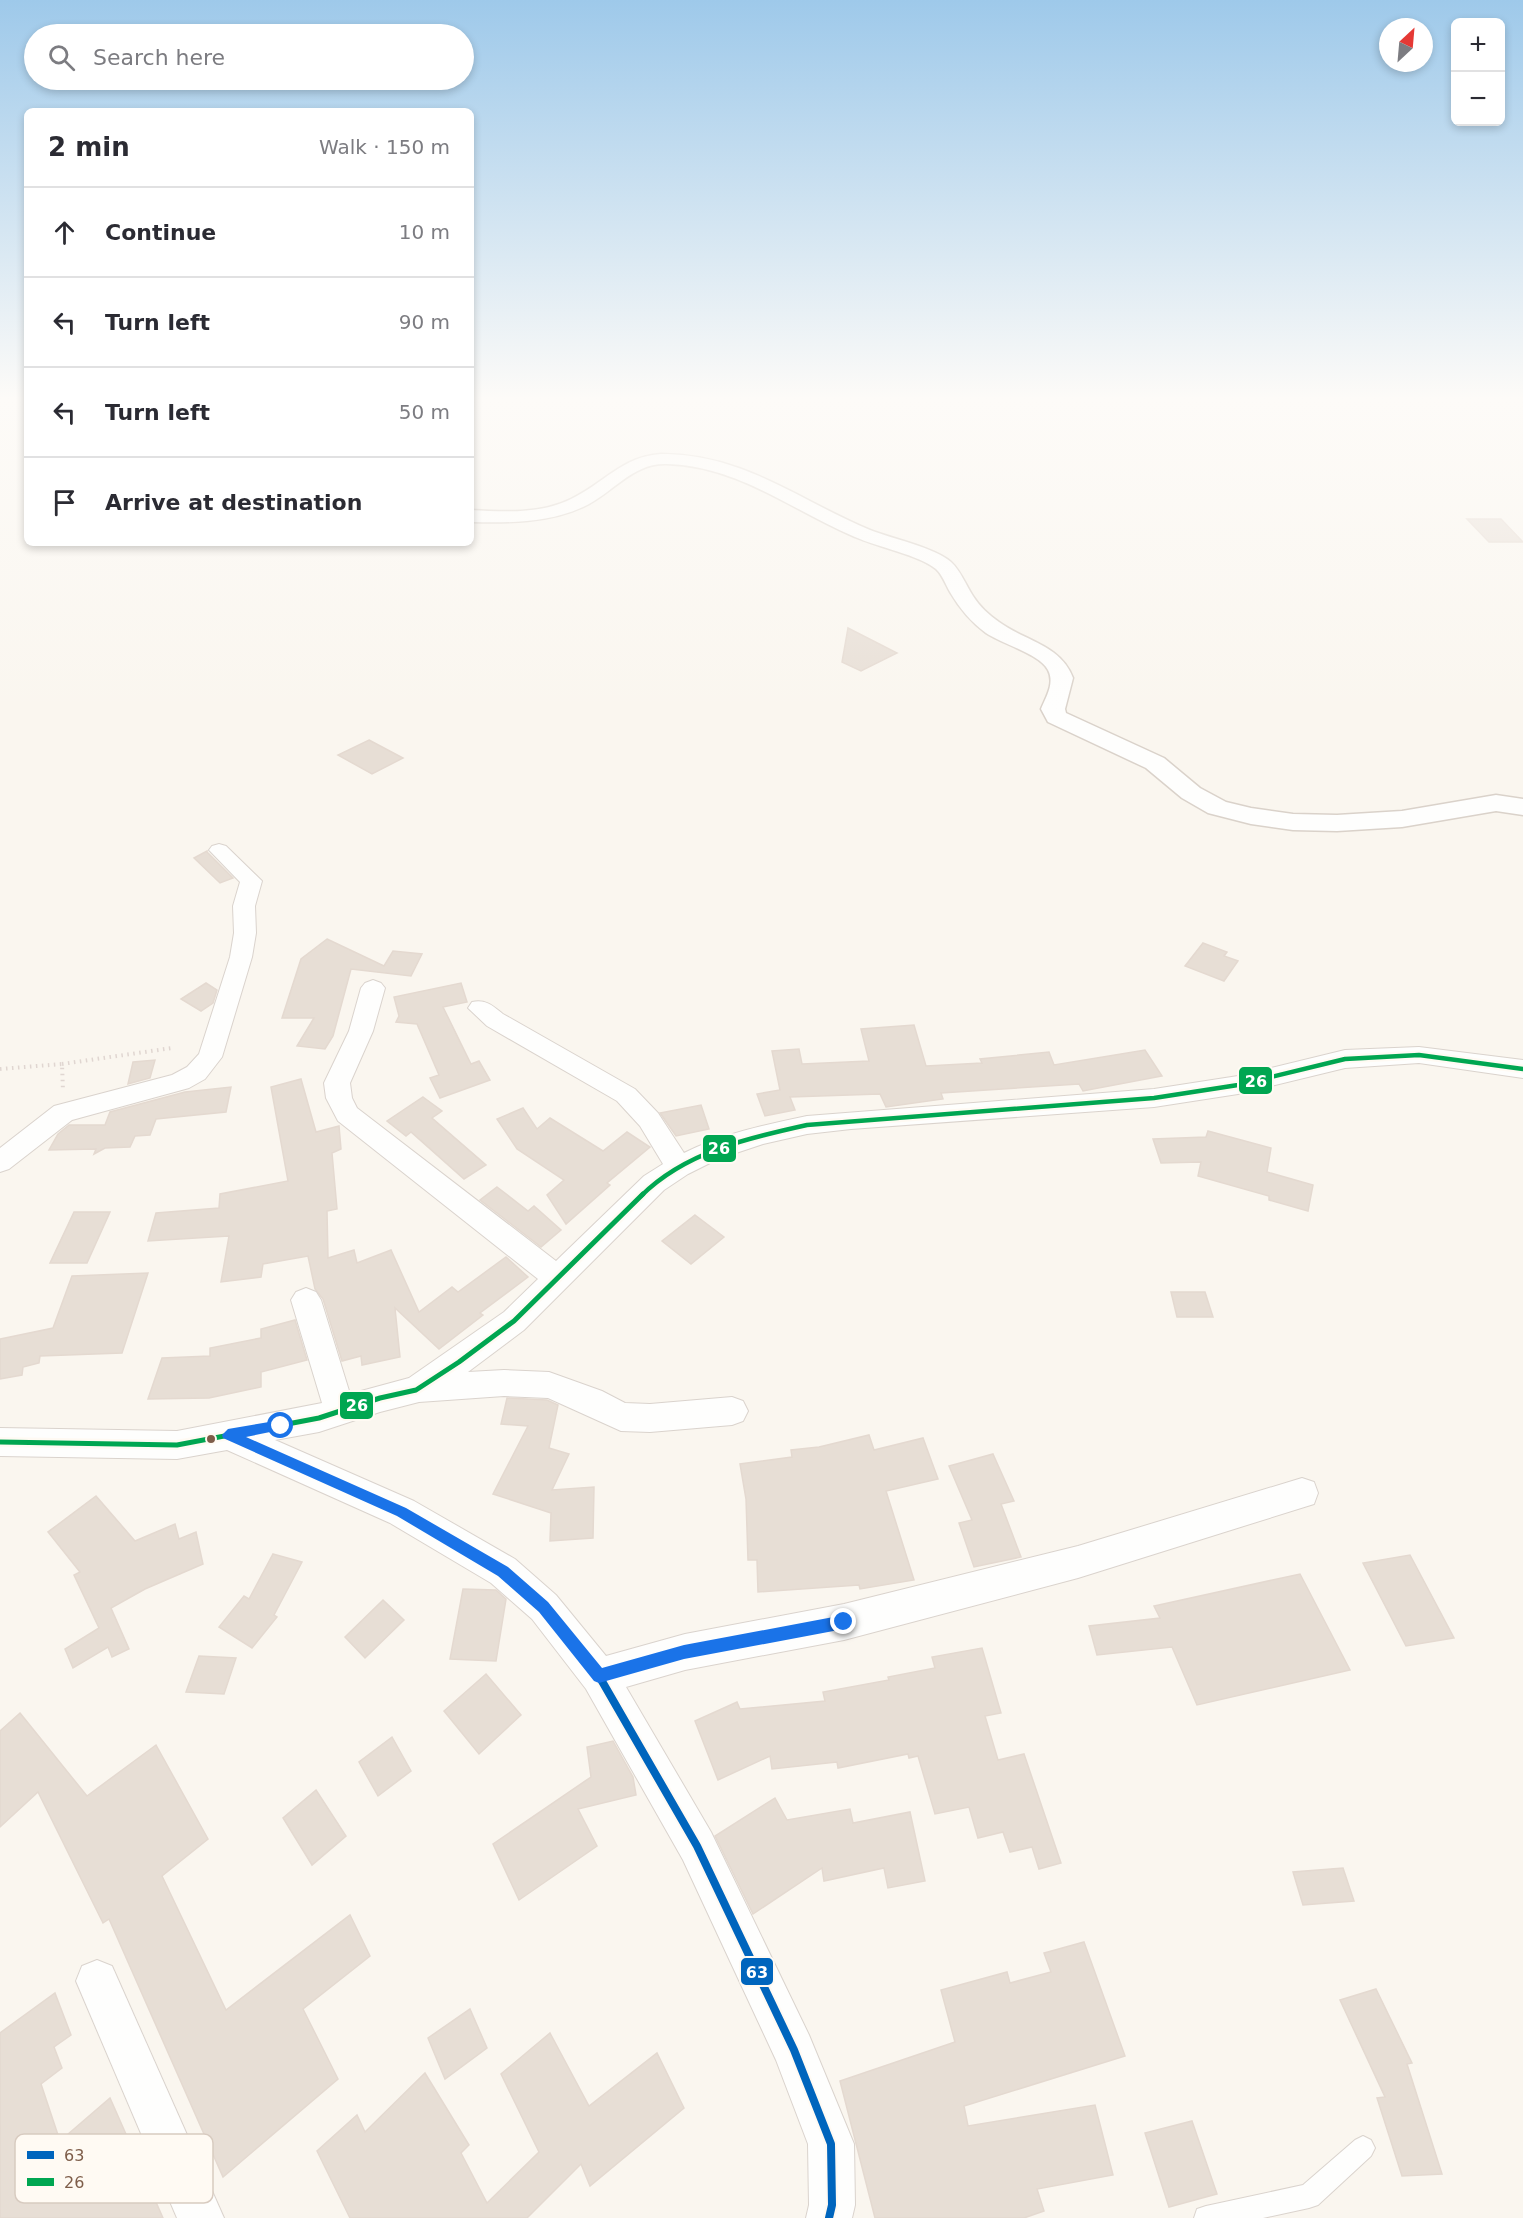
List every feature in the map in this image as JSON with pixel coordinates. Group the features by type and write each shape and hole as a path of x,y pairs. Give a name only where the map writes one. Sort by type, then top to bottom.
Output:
{"street":[{"path":"474,516 508,518 536,514 572,505"},
{"path":"807,505 850,528 943,565 954,578 964,601 979,617 1008,637 1041,652 1058,665 1062,680 1053,709 1056,717 1155,763 1191,793 1217,808 1293,822 1337,823 1402,819 1496,803 1523,807"},
{"path":"0,1162 63,1113 180,1082 196,1073 210,1057 241,957 245,933 244,906 251,888 251,880 247,874 219,850"},
{"path":"373,988 361,1030 337,1083 339,1098 347,1114 556,1277"},
{"path":"480,1008 495,1020 626,1095 641,1107 679,1167"},
{"path":"416,1390 459,1362 514,1321 556,1277 596,1242 654,1183 709,1152 761,1135 807,1125 1154,1098 1238,1085 1345,1059 1419,1055 1523,1070"},
{"path":"306,1300 340,1411"},
{"path":"0,1442 177,1445 318,1418 416,1390 504,1383 549,1385 591,1401 621,1417 650,1418 732,1412"},
{"path":"228,1435 402,1512 503,1571 544,1607 599,1676 697,1846 794,2050 831,2144 832,2205 829,2218"},
{"path":"599,1676 684,1652 844,1622 1078,1563 1302,1493"},
{"path":"97,1981 164,2134"},
{"path":"194,2203 201,2218"}],"lane":[{"path":"1206,2218 1309,2196 1362,2148"}],"path":[{"path":"0,1069 62,1064 172,1048"},
{"path":"62,1064 63,1113"}],"building":[{"path":"1467,519 1501,519 1523,542 1489,542"},
{"path":"848,628 897,653 861,671 842,662"},
{"path":"369,740 403,758 372,774 338,755"},
{"path":"207,851 233,878 220,883 194,858"},
{"path":"327,939 384,966 393,951 422,954 411,976 351,969 333,1036 325,1049 297,1046 314,1018 282,1018 301,959"},
{"path":"1203,943 1227,952 1224,956 1238,961 1224,981 1185,966"},
{"path":"206,983 217,990 213,1003 201,1011 181,999"},
{"path":"461,983 467,1002 443,1007 471,1064 479,1061 490,1080 440,1098 430,1078 439,1075 417,1024 396,1022 399,1016 394,997"},
{"path":"914,1025 926,1066 982,1063 980,1059 1049,1052 1054,1065 1145,1050 1162,1076 1083,1091 1079,1084 941,1093 943,1099 886,1107 880,1094 790,1097 795,1110 765,1116 757,1094 780,1090 772,1051 799,1049 802,1064 869,1061 861,1029"},
{"path":"155,1060 150,1078 128,1084 133,1062"},
{"path":"301,1079 316,1132 339,1126 341,1149 332,1153 337,1209 327,1211 328,1258 354,1250 357,1263 391,1250 419,1312 452,1287 458,1292 506,1257 528,1277 480,1313 483,1315 439,1349 395,1308 400,1357 362,1365 361,1356 342,1361 323,1299 315,1289 308,1256 263,1264 261,1277 221,1282 229,1236 148,1241 156,1213 219,1208 220,1194 288,1181 271,1087"},
{"path":"231,1087 226,1112 156,1119 150,1135 135,1136 130,1147 105,1148 94,1154 96,1149 49,1150 58,1134 69,1125 105,1125 110,1112 185,1092"},
{"path":"423,1097 442,1111 432,1118 486,1165 464,1179 411,1132 406,1136 387,1121"},
{"path":"701,1105 709,1129 676,1136 660,1113"},
{"path":"523,1108 537,1129 550,1118 603,1151 627,1132 650,1147 607,1183 610,1185 566,1224 547,1195 564,1180 517,1149 497,1119"},
{"path":"1208,1131 1271,1148 1267,1172 1313,1185 1308,1211 1269,1200 1269,1196 1198,1176 1201,1162 1161,1163 1153,1139 1206,1137"},
{"path":"497,1187 528,1211 534,1206 561,1230 541,1247 480,1200"},
{"path":"74,1212 110,1212 87,1263 50,1263"},
{"path":"695,1215 724,1237 691,1264 662,1241"},
{"path":"148,1273 122,1353 40,1356 39,1363 23,1367 22,1375 0,1379 0,1339 53,1328 72,1276"},
{"path":"1171,1292 1205,1292 1213,1317 1177,1317"},
{"path":"295,1320 307,1360 261,1372 261,1387 209,1398 148,1399 162,1358 210,1356 210,1348 261,1338 261,1329"},
{"path":"507,1398 547,1400 558,1405 549,1448 569,1454 552,1490 594,1487 593,1538 550,1541 551,1513 493,1494 528,1426 501,1424"},
{"path":"869,1435 874,1450 923,1438 938,1479 886,1491 914,1580 860,1589 859,1585 758,1592 757,1560 748,1560 746,1499 740,1464 792,1457 791,1450 819,1447"},
{"path":"993,1454 1014,1501 1001,1504 1021,1557 974,1567 959,1523 972,1520 949,1466"},
{"path":"96,1496 135,1541 175,1524 179,1539 196,1532 203,1564 145,1589 111,1608 129,1649 112,1657 108,1647 73,1668 65,1649 99,1628 74,1575 80,1572 48,1532"},
{"path":"273,1554 302,1562 274,1615 277,1617 252,1648 219,1627 244,1596 249,1599"},
{"path":"1410,1555 1454,1638 1406,1646 1363,1563"},
{"path":"1300,1574 1350,1670 1197,1705 1172,1647 1097,1655 1089,1626 1160,1618 1154,1606"},
{"path":"463,1589 496,1590 506,1599 496,1661 450,1659"},
{"path":"383,1600 404,1620 365,1658 345,1637"},
{"path":"982,1648 1001,1713 985,1716 998,1760 1024,1754 1061,1863 1039,1869 1032,1847 1010,1852 1003,1832 978,1838 969,1807 935,1814 918,1756 909,1758 908,1754 838,1768 837,1762 772,1769 770,1756 718,1780 695,1721 737,1702 740,1709 825,1701 823,1692 889,1680 888,1677 935,1668 932,1657"},
{"path":"199,1656 236,1658 224,1694 186,1692"},
{"path":"486,1674 521,1715 479,1754 444,1711"},
{"path":"20,1713 87,1796 156,1745 208,1839 162,1876 226,2010 350,1915 370,1956 303,2009 338,2079 223,2177 213,2154 213,2134 204,2134 109,1919 103,1923 38,1792 0,1827 0,1731"},
{"path":"392,1737 411,1771 378,1796 359,1762"},
{"path":"613,1741 633,1777 636,1795 578,1809 597,1846 519,1900 493,1844 591,1777 587,1747"},
{"path":"316,1790 346,1836 312,1865 283,1818"},
{"path":"775,1798 787,1820 850,1809 853,1823 910,1812 925,1881 888,1888 884,1868 824,1881 822,1868 753,1914 715,1836"},
{"path":"1343,1868 1354,1901 1303,1905 1293,1872"},
{"path":"1084,1942 1125,2056 964,2106 968,2126 1095,2105 1113,2175 1037,2189 1044,2211 1024,2218 875,2218 840,2081 955,2042 941,1990 1007,1972 1010,1983 1051,1972 1044,1953"},
{"path":"1376,1989 1412,2063 1407,2064 1442,2174 1402,2176 1377,2098 1385,2097 1340,2000"},
{"path":"55,1993 71,2035 54,2047 62,2068 41,2084 58,2134 15,2134 15,2203 156,2203 163,2218 0,2218 0,2033"},
{"path":"470,2009 487,2048 445,2079 428,2038"},
{"path":"550,2033 589,2106 657,2053 684,2108 590,2186 581,2164 527,2218 350,2218 317,2151 357,2115 365,2132 425,2073 469,2145 461,2153 487,2203 539,2152 501,2074"},
{"path":"110,2098 126,2134 68,2134"},
{"path":"1192,2121 1217,2194 1169,2207 1145,2133"}],"transit line":[{"name":"26","path":"0,1442 177,1445 319,1418 380,1398 416,1390 459,1362 514,1321 654,1183 709,1152 761,1135 807,1125 851,1120 1154,1098 1238,1085 1345,1059 1419,1055 1523,1069"},
{"name":"63","path":"228,1435 402,1512 503,1571 544,1607 599,1676 697,1846 794,2050 831,2144 832,2205 829,2218"}],"route":[{"path":"281,1426 228,1435 402,1512 503,1571 544,1607 599,1676 684,1652 844,1622"}]}
